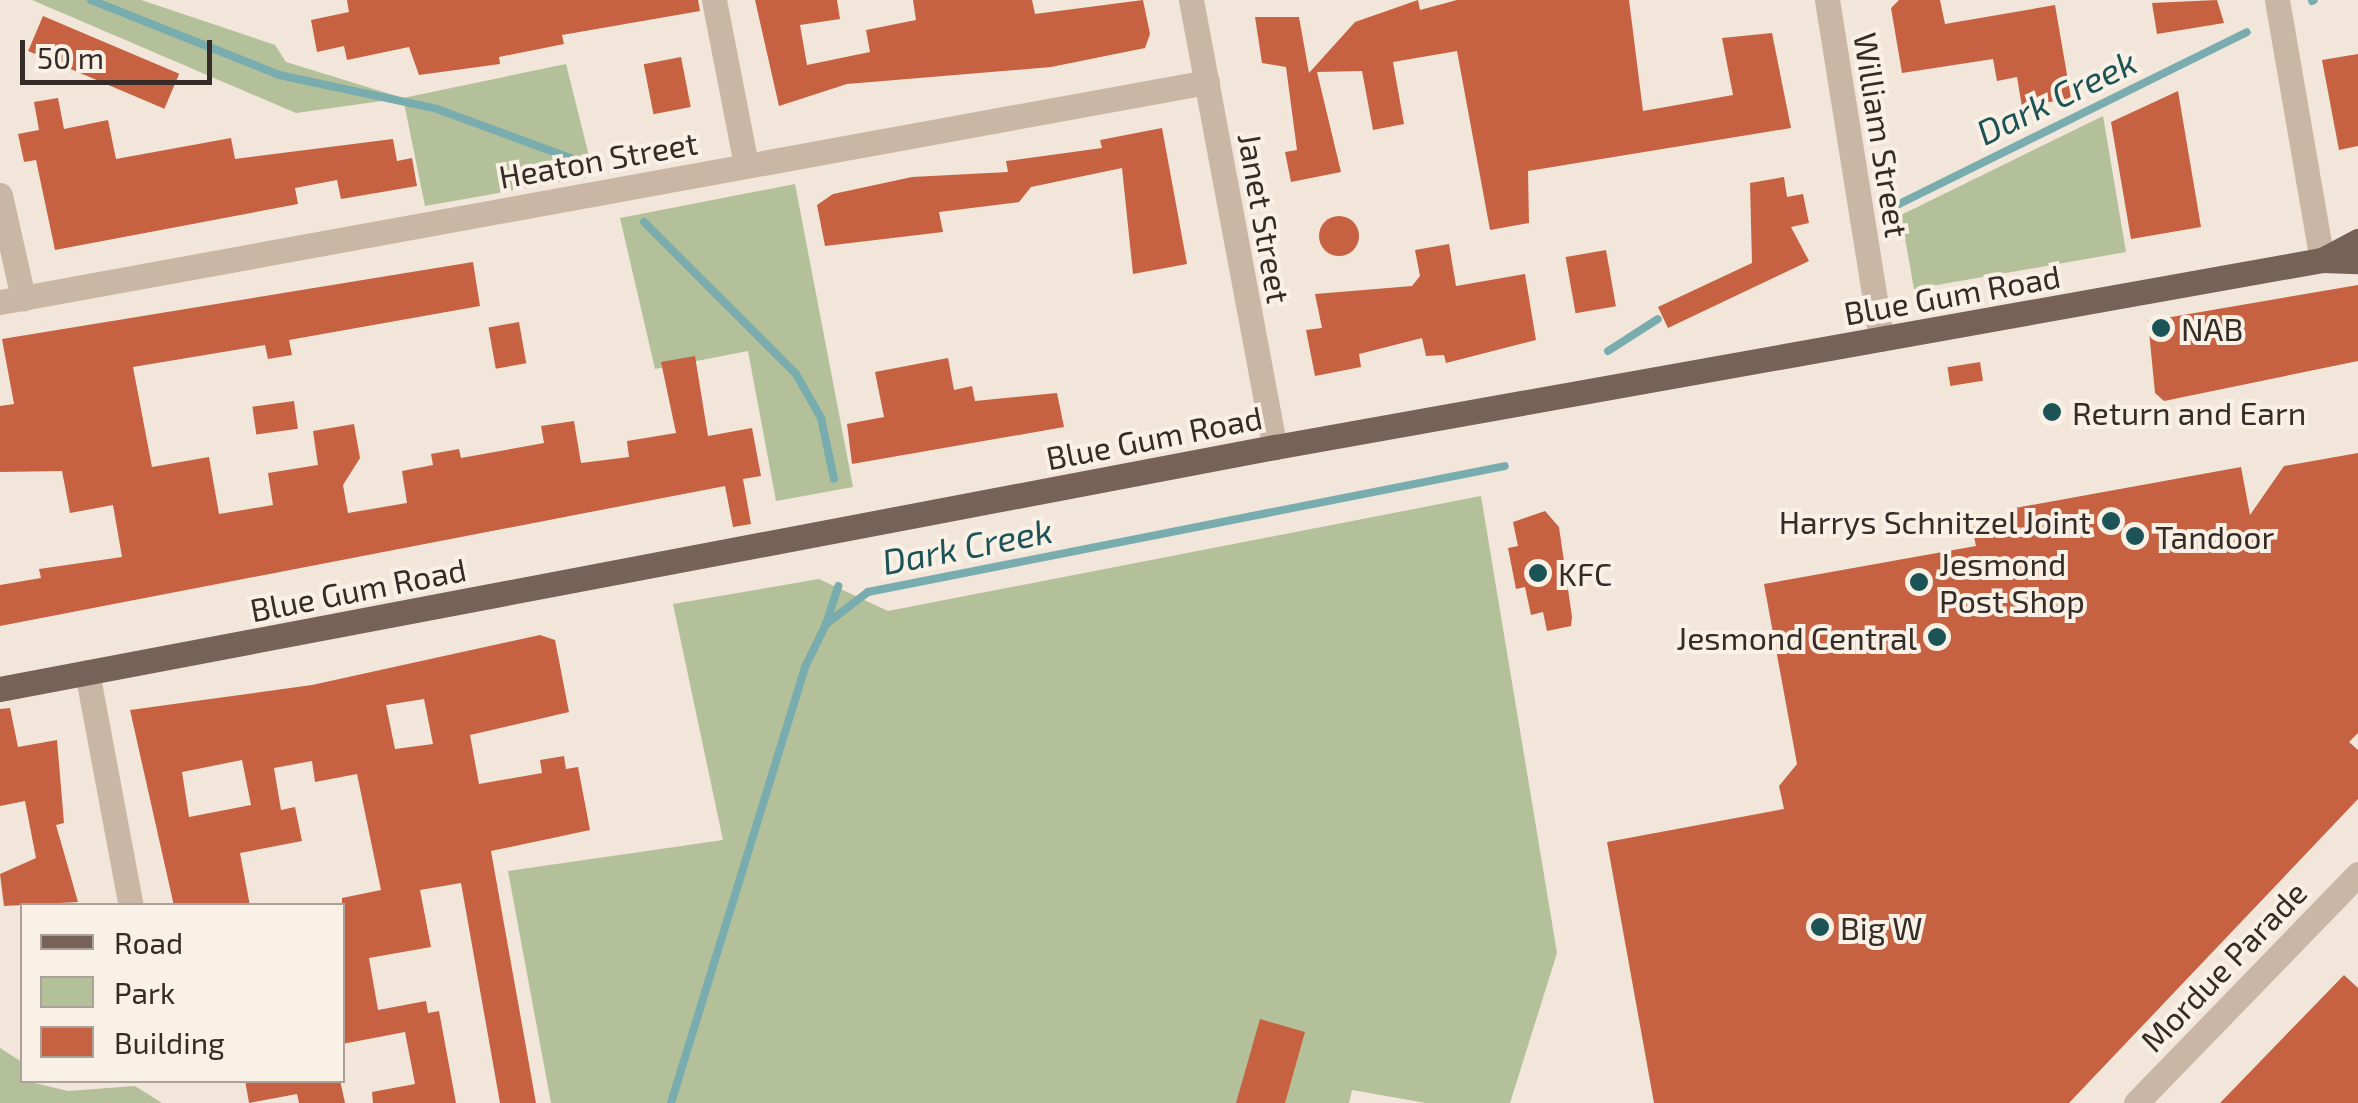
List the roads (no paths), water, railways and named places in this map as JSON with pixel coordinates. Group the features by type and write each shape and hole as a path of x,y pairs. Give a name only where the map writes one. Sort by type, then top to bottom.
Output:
{"main road":[{"name":"Blue Gum Road","path":"2322,260 2358,240"},
{"name":"Blue Gum Road","path":"0,689 1275,447 2322,260 2358,261"}],"street":[{"path":"714,0 746,165"},
{"name":"Janet Street","path":"1191,0 1275,447"},
{"name":"William Street","path":"1828,0 1881,339"},
{"path":"2277,0 2322,260"},
{"name":"Heaton Street","path":"12,300 1207,82"},
{"path":"0,195 12,300"},
{"path":"87,672 130,903"},
{"name":"Mordue Parade","path":"2136,1103 2358,874"}],"waterway":[{"path":"91,0 279,75 437,109 573,159"},
{"name":"Dark Creek","path":"1889,209 2247,32"},
{"path":"644,222 796,374 821,418 834,479"},
{"name":"Dark Creek","path":"1608,351 1658,319"},
{"name":"Dark Creek","path":"671,1103 806,665 826,624 868,592 1505,466"},
{"path":"826,624 838,586"}],"place":[{"name":"NAB","path":"2161,328"},
{"name":"Return and Earn","path":"2052,412"},
{"name":"Harrys Schnitzel Joint","path":"2111,521"},
{"name":"Tandoor","path":"2135,536"},
{"name":"KFC","path":"1538,573"},
{"name":"Jesmond Post Shop","path":"1919,582"},
{"name":"Jesmond Central","path":"1937,637"},
{"name":"Big W","path":"1820,927"}]}
